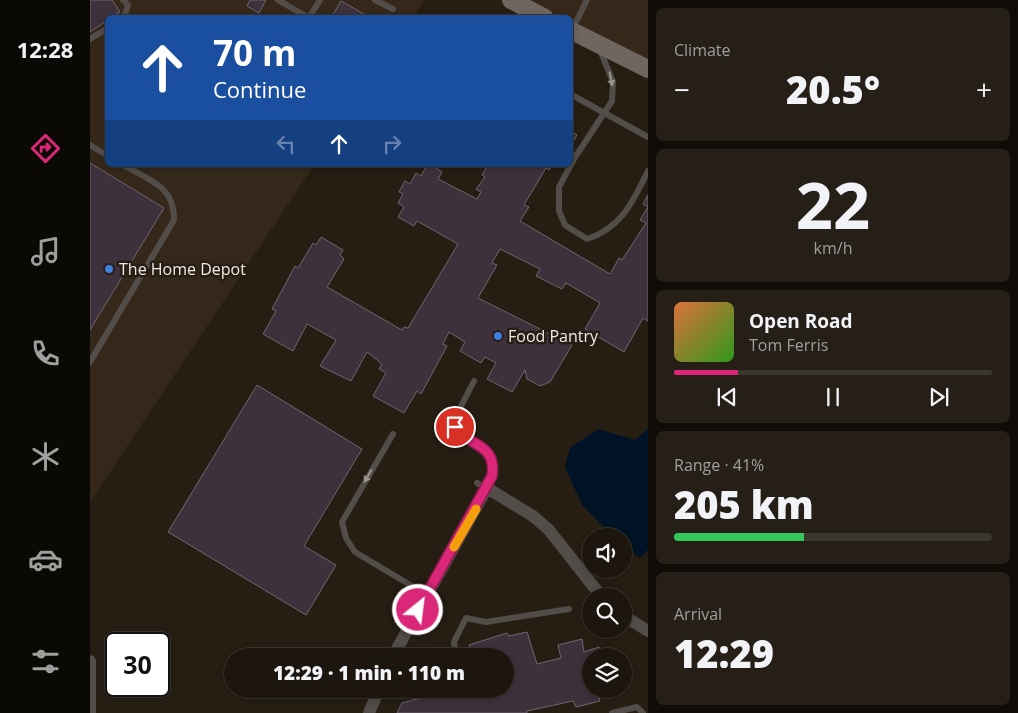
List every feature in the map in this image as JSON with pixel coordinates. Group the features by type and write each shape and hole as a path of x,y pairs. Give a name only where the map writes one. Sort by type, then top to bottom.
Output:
{"street":[{"path":"512,0 540,15"},
{"path":"573,32 648,69"},
{"path":"397,648 427,595 482,486 533,516 549,530 595,588"},
{"path":"632,621 648,631"},
{"path":"90,661 90,713"},
{"path":"369,713 375,698"}],"lane":[{"path":"123,0 128,5 124,15"},
{"path":"278,0 304,15"},
{"path":"311,15 320,0"},
{"path":"375,0 393,10"},
{"path":"573,27 588,0"},
{"path":"90,39 105,30"},
{"path":"573,160 612,101 613,82 607,62 597,45"},
{"path":"573,96 648,137"},
{"path":"90,145 105,154"},
{"path":"90,362 174,220 174,208 168,192 126,167"},
{"path":"569,167 559,187 559,211 565,225 588,239 605,233 630,206 648,171"},
{"path":"474,380 454,420 455,427 485,450 491,458 494,466 482,486"},
{"path":"393,434 342,522 346,538 355,552 427,595"},
{"path":"455,648 454,642 466,618 486,622 569,609"},
{"path":"612,713 636,707 643,713"}],"shaded area":[{"path":"90,0 425,0 414,15 105,15 105,167 313,167 90,502"},
{"path":"525,0 648,0 648,60 573,23 573,15 557,15"}],"water":[{"path":"598,429 635,440 648,429 648,550 640,558 632,552 632,528 605,528 582,505 565,467 570,448"}],"building":[{"path":"90,0 112,0 120,12 114,15 105,15 105,22 90,32"},
{"path":"250,0 266,0 259,13 247,6"},
{"path":"341,1 366,15 333,15"},
{"path":"573,132 577,135 573,142"},
{"name":"The Home Depot","path":"90,163 164,208 90,330"},
{"path":"426,167 434,167 442,172 438,179 477,199 481,192 476,189 485,177 482,175 487,167 551,167 549,170 546,168 524,205 529,207 520,221 610,274 619,258 622,260 646,223 640,220 648,207 648,321 643,318 624,352 585,329 600,303 566,283 562,289 536,276 540,269 500,249 492,263 497,265 478,298 572,345 550,382 540,386 527,379 525,370 512,392 487,379 496,363 485,357 481,363 460,351 465,342 449,332 443,344 447,346 421,394 417,391 404,413 373,396 386,373 379,369 382,364 367,352 351,381 320,366 336,340 307,324 293,351 263,334 276,311 272,309 295,266 298,268 313,243 316,245 321,237 343,250 340,255 344,259 327,287 402,330 404,327 408,328 458,244 417,221 414,226 398,217 404,207 398,203 403,194 399,192 405,181 410,184 416,173 421,176"},
{"path":"648,195 648,207 643,204"},
{"path":"257,385 362,449 304,546 336,565 306,615 168,532"},
{"path":"527,632 537,664 561,658 558,645 582,639 582,698 599,698 600,701 576,707 573,701 527,711 527,713 397,713 402,703 421,698 514,698 514,648 470,648 469,645 507,633 509,636"}],"slow traffic":[{"path":"454,547 476,509"}],"place":[{"name":"The Home Depot","path":"109,269"},
{"name":"Food Pantry","path":"498,336"}],"route":[{"path":"418,610 492,476 494,466 485,450 455,427"}]}
